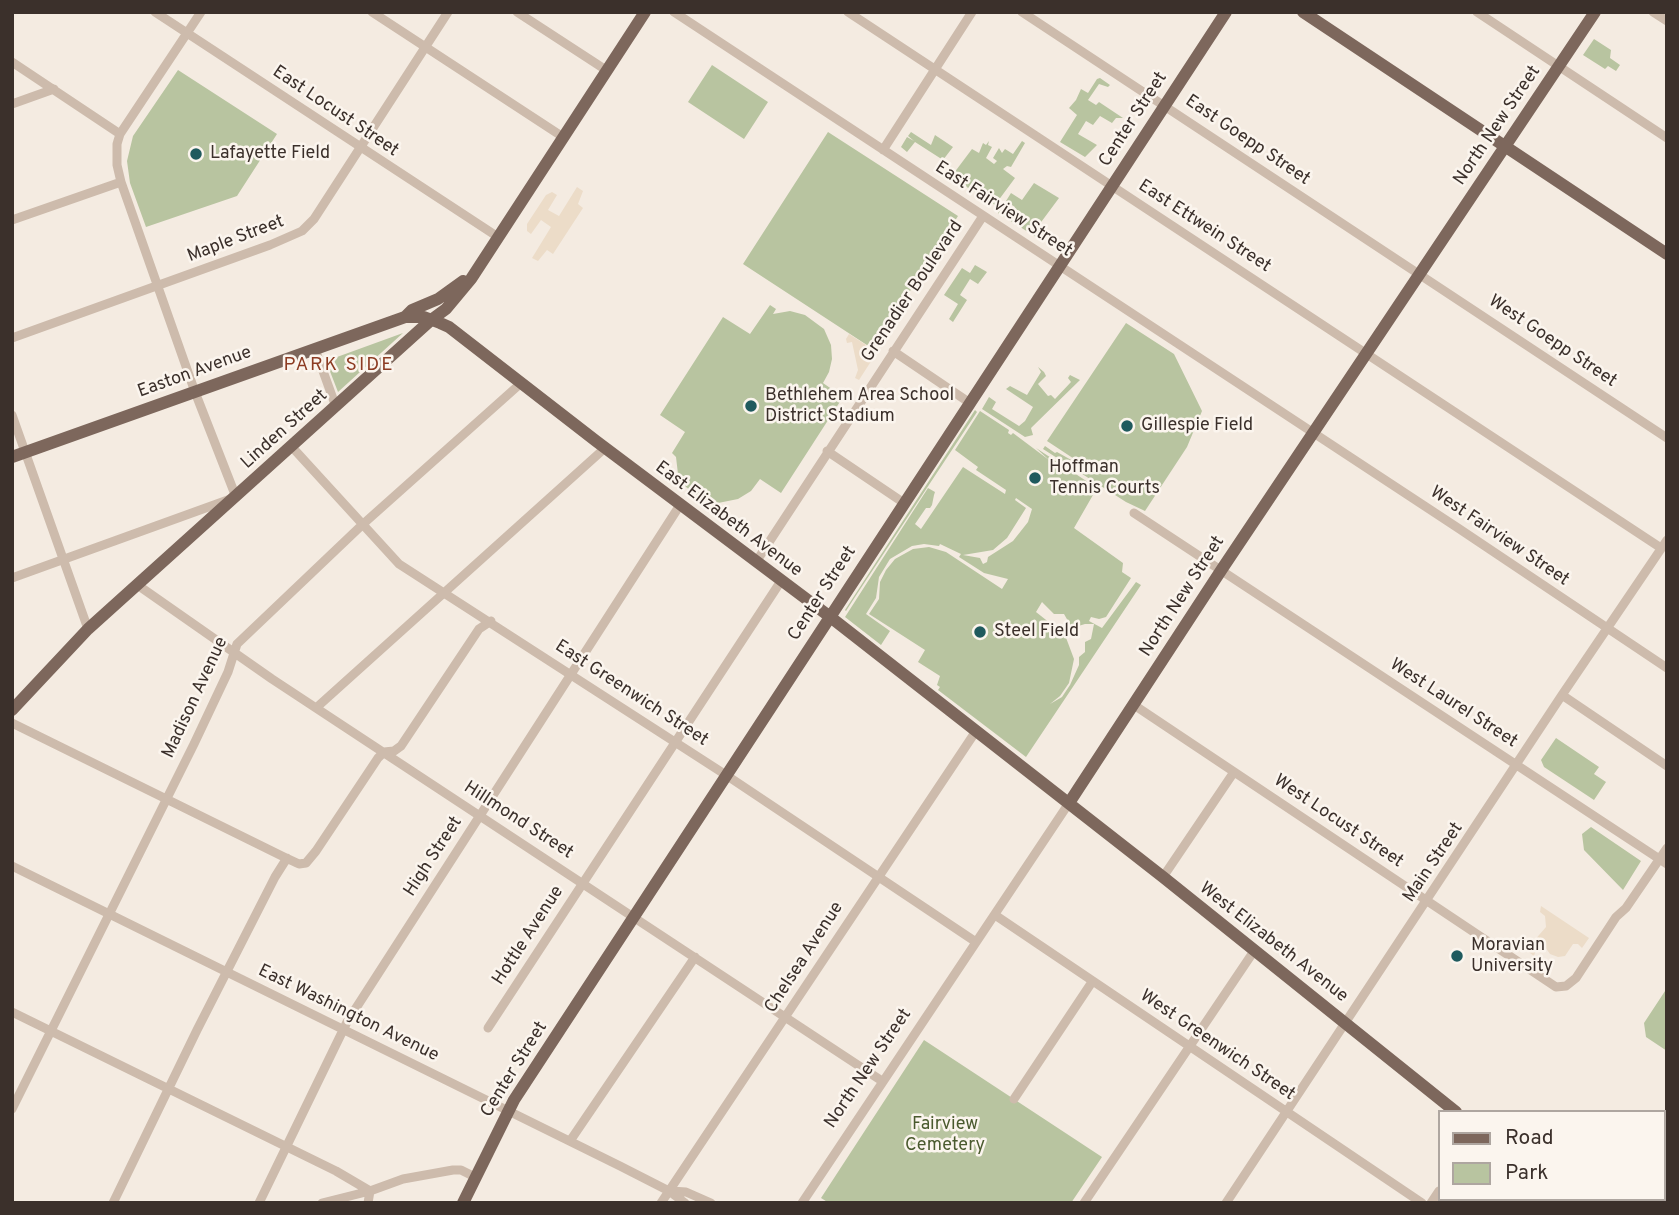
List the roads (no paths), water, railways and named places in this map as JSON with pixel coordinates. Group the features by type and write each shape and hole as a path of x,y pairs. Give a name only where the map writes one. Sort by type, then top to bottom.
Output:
{"main road":[{"name":"Linden Street","path":"12,710 88,629 446,309 471,279 645,12"},
{"name":"Center Street","path":"463,1203 507,1111 1226,12"},
{"path":"1303,12 1667,254"},
{"name":"North New Street","path":"1069,803 1222,569 1595,12"},
{"path":"405,317 412,310 441,297 460,282 471,279"},
{"name":"Easton Avenue","path":"12,457 405,317 431,320"},
{"name":"East Elizabeth Avenue","path":"431,320 449,327 1069,803"},
{"name":"West Elizabeth Avenue","path":"1069,803 1454,1110"}],"street":[{"name":"East Locust Street","path":"155,12 498,237"},
{"path":"12,578 236,497 195,392 117,165 120,134 201,12"},
{"path":"372,12 563,136"},
{"name":"Maple Street","path":"12,338 302,231 314,219 448,12"},
{"path":"517,12 606,70"},
{"name":"East Fairview Street","path":"674,12 1314,433"},
{"name":"East Ettwein Street","path":"848,12 1368,354 1664,544"},
{"path":"883,150 972,12"},
{"name":"East Goepp Street","path":"1022,12 1420,274"},
{"path":"1477,12 1667,138"},
{"path":"1653,12 1667,21"},
{"path":"12,62 120,134"},
{"path":"12,104 54,89"},
{"path":"12,220 121,182"},
{"name":"Grenadier Boulevard","path":"756,562 983,216"},
{"name":"West Goepp Street","path":"1420,274 1667,438"},
{"path":"315,349 336,407"},
{"path":"893,351 970,403"},
{"name":"Madison Avenue","path":"12,1109 228,672 236,644 362,525 520,384"},
{"path":"12,415 88,629"},
{"name":"West Fairview Street","path":"1314,433 1667,668"},
{"name":"East Greenwich Street","path":"292,447 399,564 491,621 976,942"},
{"path":"316,708 605,448"},
{"path":"827,451 904,503"},
{"name":"High Street","path":"260,1203 342,1030 680,505"},
{"name":"West Laurel Street","path":"1134,513 1663,861"},
{"name":"Main Street","path":"1226,1203 1664,544"},
{"name":"Hottle Avenue","path":"488,1028 674,741 781,582"},
{"name":"Hillmond Street","path":"139,586 316,708 882,1080"},
{"path":"12,723 299,864 306,863 373,766 384,752 401,746 479,629 491,621"},
{"path":"1562,695 1667,766"},
{"name":"West Locust Street","path":"1134,705 1550,985 1560,988 1571,984 1576,978 1616,917 1663,861"},
{"name":"Chelsea Avenue","path":"661,1203 976,731"},
{"path":"1163,877 1234,772"},
{"name":"North New Street","path":"802,1203 1069,803"},
{"path":"1663,861 1667,848"},
{"path":"113,1203 226,972 287,858"},
{"name":"East Washington Avenue","path":"12,866 570,1141 669,1191 685,1203"},
{"name":"West Greenwich Street","path":"995,915 1422,1203"},
{"path":"1084,1203 1254,950"},
{"path":"570,1141 695,957"},
{"path":"1014,1100 1092,982"},
{"path":"12,1012 336,1171 370,1191"},
{"path":"322,1203 370,1191 403,1179 453,1170 461,1170 475,1177"},
{"path":"369,1203 370,1191"},
{"name":"East Washington Avenue","path":"669,1191 686,1192 711,1203"}],"place":[{"name":"Lafayette Field","path":"196,154"},
{"name":"Bethlehem Area School District Stadium","path":"751,406"},
{"name":"Gillespie Field","path":"1127,426"},
{"name":"Hoffman Tennis Courts","path":"1035,478"},
{"name":"Steel Field","path":"980,632"},
{"name":"Moravian University","path":"1457,956"}],"district":[{"name":"PARK SIDE","path":"339,366"}],"park label":[{"name":"Fairview Cemetery","path":"945,1135"}]}
